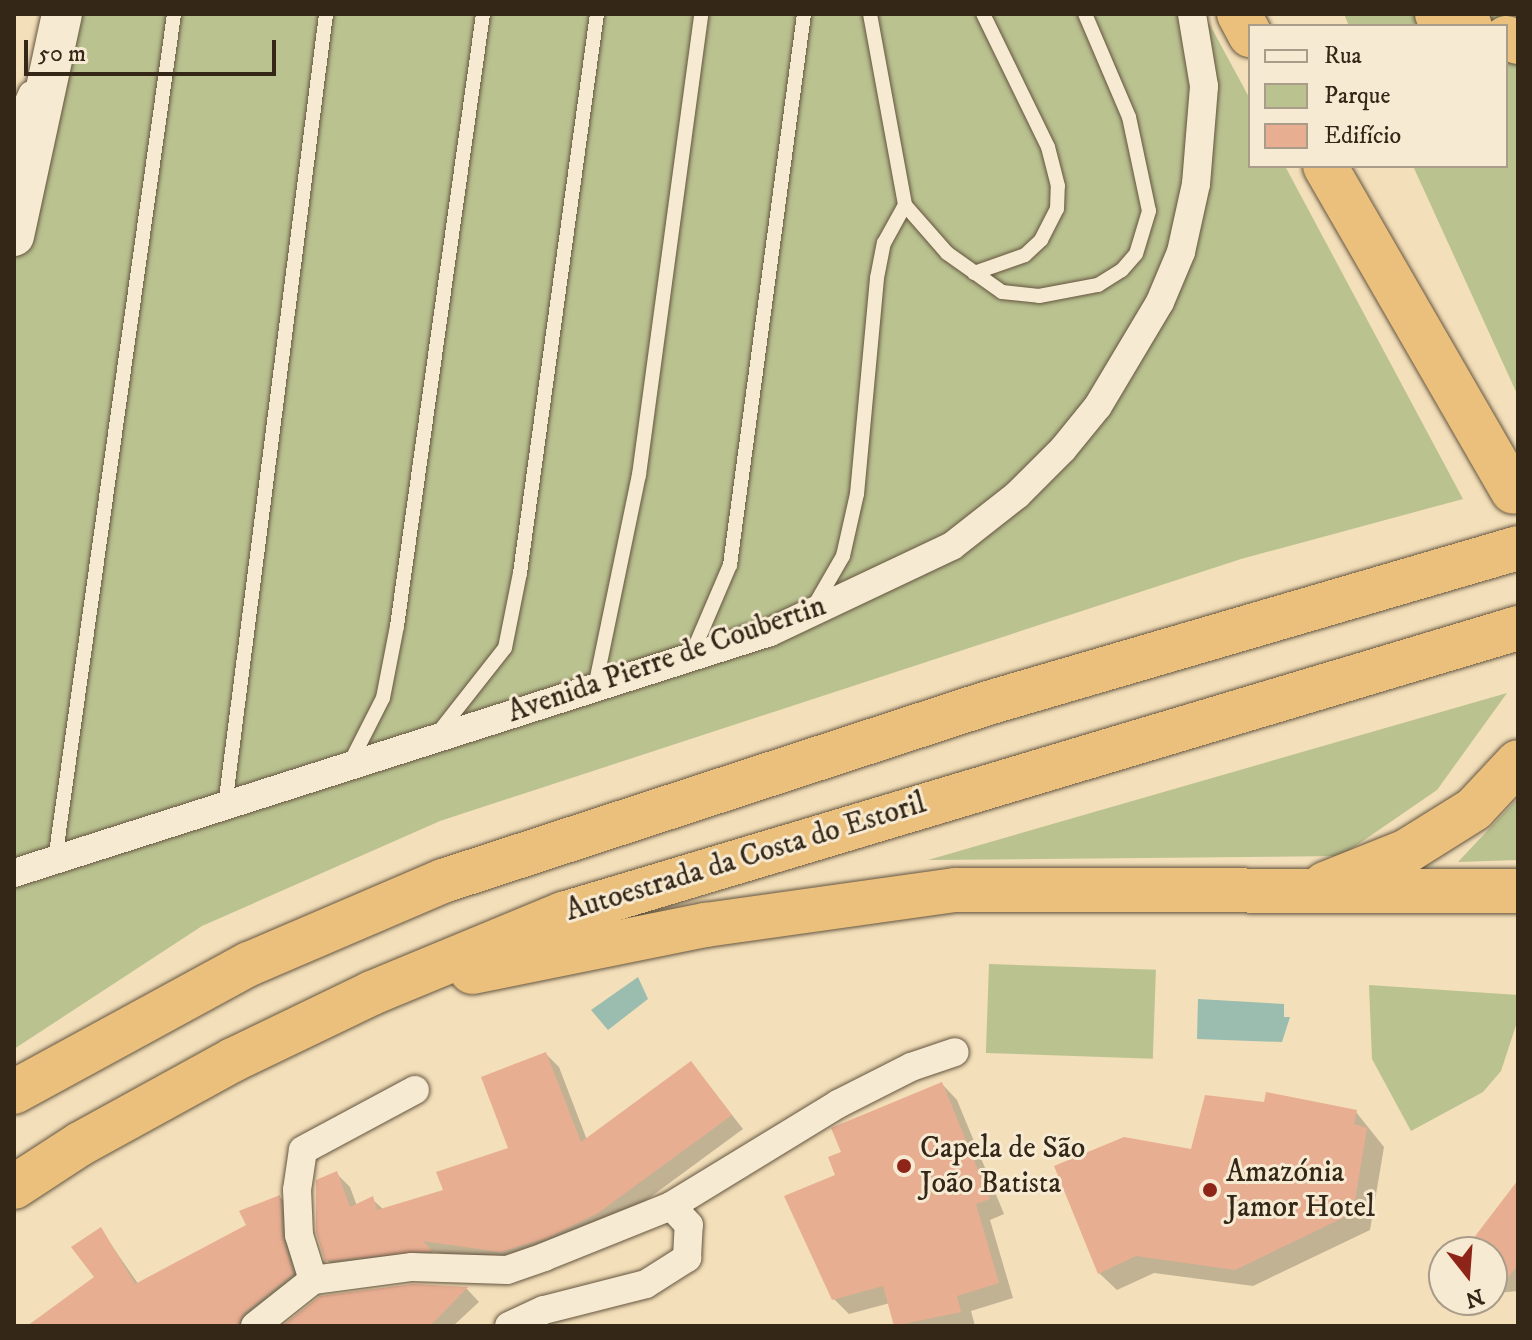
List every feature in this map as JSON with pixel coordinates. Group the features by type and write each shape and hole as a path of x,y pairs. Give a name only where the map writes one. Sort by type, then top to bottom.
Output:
{"highway":[{"path":"1437,14 1464,24"},
{"path":"1326,168 1513,492"},
{"path":"14,1092 59,1062 249,964 443,881 1002,699 1518,548"},
{"name":"Autoestrada da Costa do Estoril","path":"14,1187 80,1144 205,1075 372,993 563,914 668,880 1518,628"},
{"path":"1301,894 1407,851 1474,809 1518,762"},
{"path":"372,993 706,925 866,899 1084,887 1301,894 1518,891"}],"street":[{"name":"Avenida Pierre de Coubertin","path":"14,873 809,616 952,546 1017,495 1098,406 1160,302 1181,252 1196,184 1204,86 1192,14"},
{"path":"14,135 58,30"},
{"path":"14,236 58,30"},
{"path":"255,1326 313,1280 412,1267 507,1270 671,1206 838,1104 911,1067 955,1052"},
{"path":"313,1280 299,1235 297,1190 303,1150 415,1090"},
{"path":"509,1326 544,1310 646,1284 687,1258 689,1225 671,1206"}],"lane":[{"path":"55,860 174,14"},
{"path":"225,806 326,14"},
{"path":"348,767 383,698 397,626 483,14"},
{"path":"435,736 505,648 520,573 597,14"},
{"path":"595,687 639,475 701,14"},
{"path":"691,656 730,565 804,14"},
{"path":"870,14 905,205 928,235 1002,292 1073,293 1098,285 1136,254 1149,211 1142,166 1118,86 1085,14"},
{"path":"974,273 1025,255 1041,240 1057,209 1058,186 1048,147 983,14"},
{"path":"809,616 843,556 857,494 877,278 884,243 905,205"}],"green space":[{"path":"73,14 1204,14 1248,95 1248,168 1286,168 1463,499 1241,559 440,821 202,926 14,1049 14,156"},
{"path":"1344,14 1518,14 1518,396 1414,168 1508,168 1508,24 1348,24"},
{"path":"1507,693 1437,790 1341,856 928,860"},
{"path":"1518,798 1518,860 1458,862"},
{"path":"989,964 1156,970 1153,1059 986,1053"},
{"path":"1369,985 1518,995 1518,1019 1501,1071 1483,1092 1411,1131 1372,1059"}],"shaded area":[{"path":"638,977 648,999 608,1030 591,1010"},
{"path":"1198,999 1284,1004 1284,1017 1290,1017 1282,1042 1197,1039"}],"building":[{"path":"546,1052 581,1142 691,1061 732,1115 598,1213 547,1238 500,1252 423,1241 432,1251 325,1261 316,1232 316,1180 337,1171 350,1207 373,1196 377,1210 443,1190 436,1172 508,1148 481,1077"},
{"path":"942,1082 990,1199 976,1204 999,1283 957,1296 961,1312 894,1326 883,1286 832,1300 784,1196 835,1175 828,1157 841,1152 831,1128"},
{"name":"Amazónia Jamor Hotel","path":"1266,1092 1357,1110 1354,1124 1367,1128 1353,1213 1235,1270 1136,1256 1098,1274 1054,1166 1124,1137 1191,1149 1205,1095 1264,1102"},
{"path":"1518,1180 1518,1265 1508,1277 1508,1236 1475,1236"},
{"path":"280,1195 282,1236 293,1274 244,1313 238,1326 27,1326 94,1277 71,1247 101,1227 135,1284 246,1225 239,1211"},
{"path":"413,1284 468,1287 430,1326 282,1326 320,1296"}],"place":[{"name":"Capela de São João Batista","path":"904,1166"},
{"name":"Amazónia Jamor Hotel","path":"1210,1190"}]}
